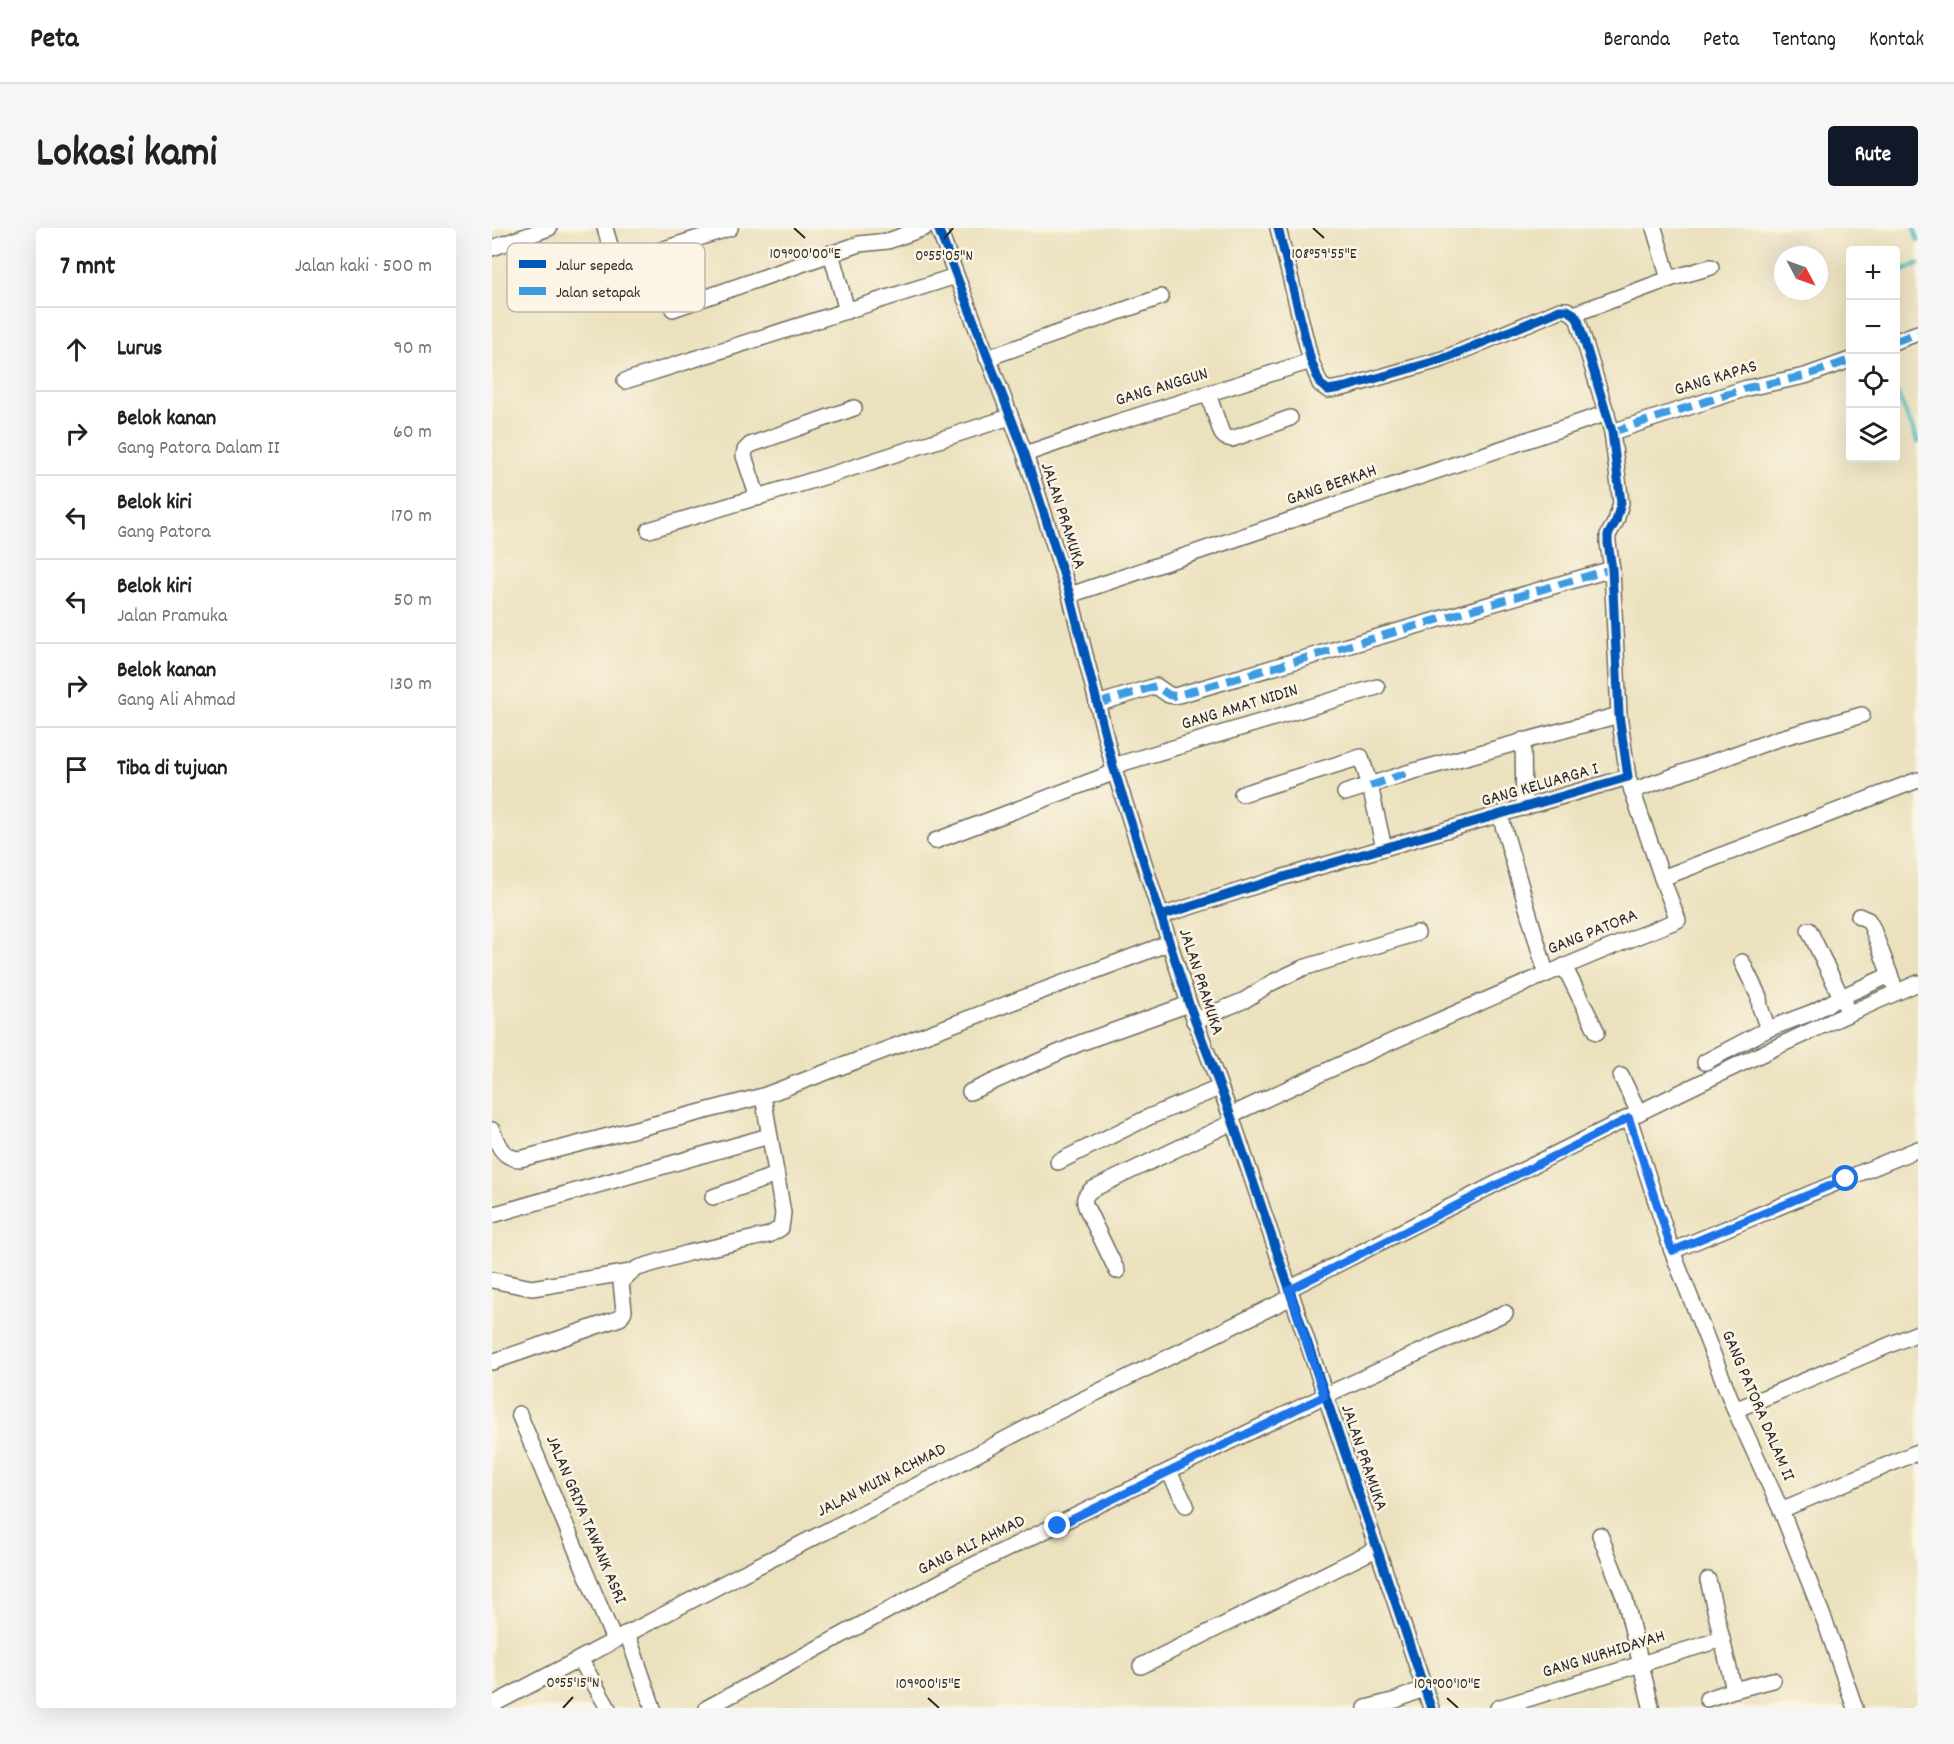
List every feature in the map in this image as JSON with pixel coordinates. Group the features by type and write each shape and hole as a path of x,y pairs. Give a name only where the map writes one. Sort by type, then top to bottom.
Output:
{"street":[{"path":"492,248 549,228"},
{"path":"605,228 609,243"},
{"path":"681,243 730,228"},
{"path":"705,298 859,244 895,239 924,228"},
{"name":"JALAN PRAMUKA","path":"938,228 1025,454 1070,595 1114,769 1194,1021 1232,1118 1431,1708"},
{"path":"1278,228 1311,361 1320,384 1328,390 1339,389 1443,359 1560,310 1567,310 1574,314 1584,335 1612,432 1621,503 1608,536 1620,715 1630,784 1662,878 1918,780"},
{"path":"1654,228 1669,279"},
{"path":"831,253 847,311"},
{"path":"1574,314 1669,279 1711,267"},
{"path":"625,381 956,276"},
{"path":"987,358 1161,297"},
{"path":"1900,340 1918,333"},
{"name":"GANG ANGGUN","path":"1025,454 1311,361"},
{"name":"GANG KAPAS","path":"1612,432 1747,388 1805,376 1846,362"},
{"path":"1208,394 1222,434 1226,437 1233,439 1290,418"},
{"path":"758,498 744,450 750,445 854,408"},
{"name":"GANG BERKAH","path":"1070,595 1607,413"},
{"path":"649,530 758,498 1010,417"},
{"path":"1097,704 1156,686 1169,695 1175,696 1612,569"},
{"name":"GANG AMAT NIDIN","path":"935,841 1114,769 1377,687"},
{"path":"1345,793 1523,740 1620,715"},
{"name":"GANG KELUARGA I","path":"1161,916 1384,848 1524,808 1630,784 1862,715"},
{"path":"1523,740 1524,808"},
{"path":"1242,794 1361,757 1384,848"},
{"path":"1500,815 1546,973"},
{"name":"GANG PATORA","path":"1117,1271 1084,1200 1091,1190 1376,1047 1546,973 1678,920 1662,878"},
{"path":"1859,916 1868,920 1872,927 1896,992"},
{"path":"1809,930 1849,1013"},
{"path":"1194,1021 1245,1000 1271,983 1303,968 1417,933"},
{"path":"492,1130 500,1149 513,1159 520,1159 763,1096 1169,943"},
{"path":"1742,962 1759,997 1760,1007 1786,1043"},
{"path":"1564,966 1597,1032"},
{"path":"1705,1062 1773,1027 1807,1015 1890,975"},
{"path":"1290,1293 1634,1116 1849,1013 1918,983"},
{"path":"970,1092 1080,1043 1189,1004"},
{"path":"1746,1042 1754,1058"},
{"name":"GANG PATORA DALAM II","path":"1621,1076 1672,1251 1735,1410 1781,1510 1855,1708"},
{"path":"1058,1162 1149,1117 1219,1088"},
{"path":"492,1280 532,1288 631,1272 687,1253 776,1233 782,1228 783,1222 763,1096"},
{"path":"492,1215 769,1136"},
{"path":"1672,1251 1918,1149"},
{"path":"713,1197 776,1175"},
{"path":"492,1362 620,1318 624,1311 621,1282 631,1272"},
{"name":"JALAN MUIN ACHMAD","path":"492,1705 1290,1293"},
{"name":"GANG ALI AHMAD","path":"707,1708 957,1573 1324,1396 1505,1313"},
{"path":"1735,1410 1918,1333"},
{"name":"JALAN GRIYA TAWANK ASRI","path":"519,1414 653,1708"},
{"path":"1781,1510 1918,1452"},
{"path":"1169,1472 1186,1505"},
{"path":"1600,1535 1624,1599 1651,1706"},
{"path":"1141,1666 1376,1549"},
{"path":"1708,1580 1734,1690"},
{"name":"GANG NURHIDAYAH","path":"1498,1708 1722,1639"},
{"path":"580,1659 608,1708"},
{"path":"1707,1699 1773,1680"},
{"path":"1366,1708 1396,1700 1425,1688"}],"waterway":[{"path":"1914,228 1918,240"},
{"path":"1900,272 1918,264"},
{"path":"1900,399 1918,442"}],"marked path":[{"path":"1900,340 1918,333"},
{"path":"1612,432 1747,388 1805,376 1846,361"},
{"path":"1097,704 1156,686 1169,695 1175,696 1612,569"},
{"path":"1370,786 1407,773"}],"cycle path":[{"path":"938,228 1025,454 1070,595 1113,766 1189,1004 1233,1122 1431,1708"},
{"path":"1161,916 1277,879 1628,777 1619,715 1612,569 1608,543 1608,535 1616,521 1621,503 1612,432 1578,320 1567,310 1560,310 1443,359 1328,390 1320,384 1311,361 1278,228"}],"route":[{"path":"1058,1526 1324,1396 1289,1290 1629,1118 1672,1251 1846,1179"}]}
